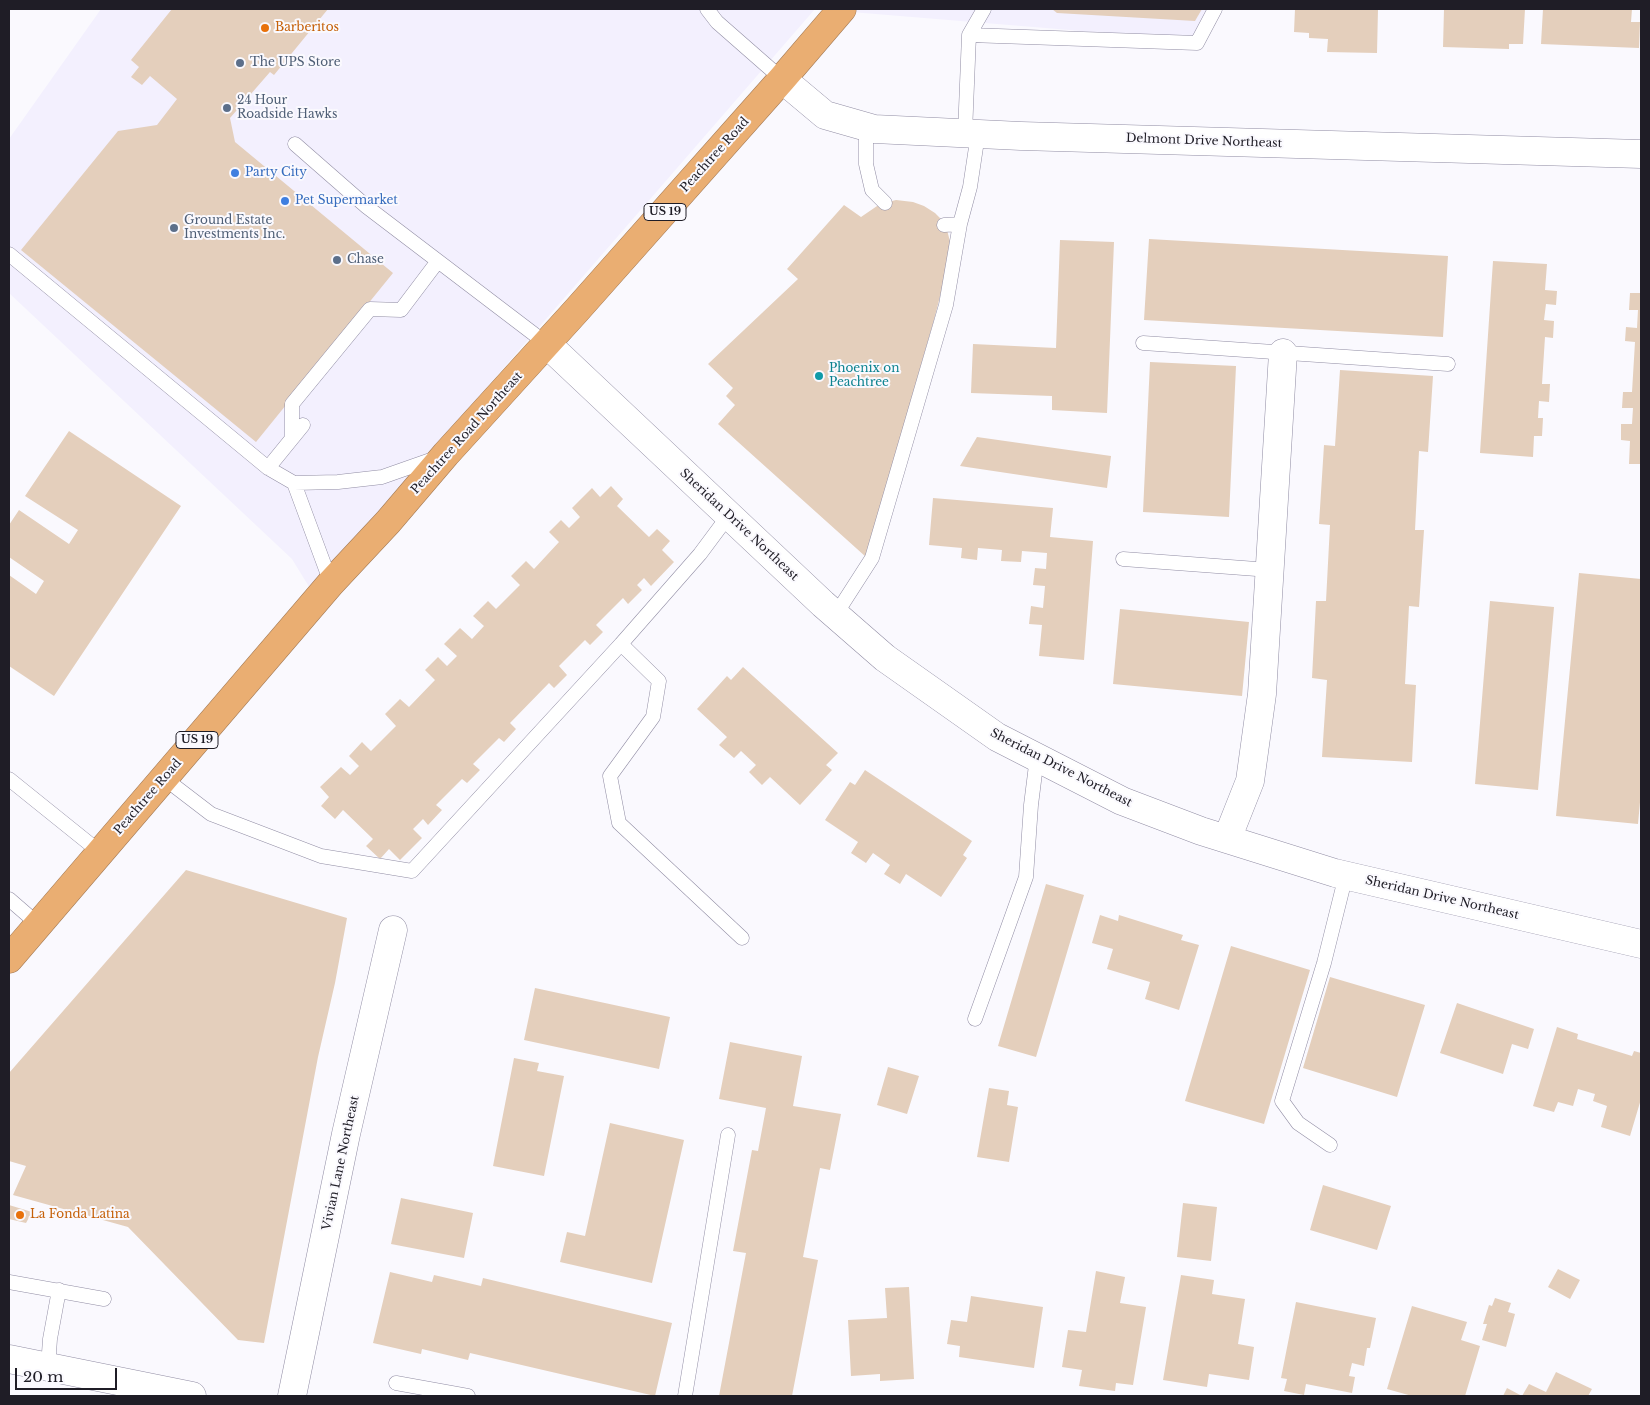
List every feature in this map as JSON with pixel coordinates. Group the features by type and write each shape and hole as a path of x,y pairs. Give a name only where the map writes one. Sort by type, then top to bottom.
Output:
{"highway":[{"name":"Peachtree Road","path":"547,344 842,9"},
{"name":"Peachtree Road Northeast","path":"388,522 446,454 547,344"},
{"name":"Peachtree Road","path":"9,959 331,583 388,522"}],"street":[{"name":"Delmont Drive Northeast","path":"782,79 825,115 874,129 1641,154"},
{"name":"Sheridan Drive Northeast","path":"547,344 836,614 893,664 997,737 1122,801 1201,832 1346,876 1641,944"},
{"path":"1227,840 1250,781 1262,694 1284,353"},
{"name":"Vivian Lane Northeast","path":"292,1396 346,1134 393,930"},
{"path":"9,1359 151,1392 192,1396"}],"lane":[{"path":"707,9 717,22 782,79"},
{"path":"836,614 872,558 946,305 960,224 970,186 969,34 984,9"},
{"path":"969,34 1197,42 1215,9"},
{"path":"866,126 866,164 872,190 885,202"},
{"path":"295,144 367,206 547,344"},
{"path":"944,225 960,224"},
{"path":"9,254 268,468 294,483 338,482 382,477 446,454"},
{"path":"292,438 292,404 370,309 400,310 438,261"},
{"path":"1143,343 1448,364"},
{"path":"268,468 303,425"},
{"path":"294,483 331,583"},
{"path":"164,778 211,814 312,853 412,872 621,644 700,554 729,515"},
{"path":"1123,559 1270,570"},
{"path":"621,644 659,681 653,717 610,776 619,824 742,938"},
{"path":"976,1019 1026,877 1031,805 1037,757"},
{"path":"9,779 101,853"},
{"path":"1330,1145 1298,1123 1282,1101 1324,963 1346,876"},
{"path":"9,899 39,925"},
{"path":"685,1396 728,1135"},
{"path":"9,1282 104,1299"},
{"path":"48,1367 50,1339 59,1290"},
{"path":"396,1383 468,1396"}],"shaded area":[{"path":"101,9 815,9 311,590 292,559 9,293 9,139"},
{"path":"815,9 1219,9 1191,40"}],"building":[{"path":"172,9 328,9 274,75 270,72 230,118 235,142 393,273 256,442 21,250 118,131 157,125 177,99 150,76 142,85 131,77 139,67 131,60"},
{"path":"1052,9 1202,9 1195,21 1057,13"},
{"path":"1295,9 1378,9 1377,53 1327,52 1328,39 1309,38 1309,33 1294,32"},
{"path":"1444,9 1525,9 1523,44 1509,44 1509,49 1443,47"},
{"path":"1543,9 1632,9 1631,22 1640,22 1639,48 1541,44"},
{"name":"Phoenix on Peachtree","path":"896,200 913,202 935,213 942,220 947,230 952,249 934,320 866,557 718,424 735,405 726,396 733,388 708,364 798,279 787,269 844,205 861,217 880,204"},
{"path":"1149,239 1448,256 1443,337 1144,320"},
{"path":"1060,240 1114,242 1107,413 1052,410 1052,396 971,393 973,344 1056,348"},
{"path":"1493,261 1547,264 1545,290 1557,291 1556,305 1546,304 1544,320 1554,321 1553,338 1545,337 1542,384 1550,384 1549,402 1539,401 1538,418 1543,418 1542,436 1534,436 1533,457 1480,453"},
{"path":"1630,293 1641,293 1641,464 1629,464 1630,441 1621,440 1621,424 1632,424 1633,408 1622,408 1623,392 1632,392 1635,342 1625,341 1626,327 1637,328 1638,310 1629,310"},
{"path":"1150,362 1236,366 1229,517 1143,512"},
{"path":"1340,370 1433,376 1428,452 1419,451 1415,530 1424,530 1419,607 1409,606 1405,684 1416,685 1412,762 1322,757 1327,680 1312,678 1316,601 1326,601 1330,525 1319,524 1324,445 1335,446"},
{"path":"69,431 181,506 54,696 9,666 9,575 36,594 44,581 9,557 9,525 19,510 69,544 78,530 25,496"},
{"path":"977,437 1111,456 1107,488 960,466"},
{"path":"611,486 623,499 617,506 649,537 657,529 670,541 662,550 674,562 651,586 644,578 637,585 642,590 628,604 623,598 596,625 603,632 590,645 585,640 559,666 567,675 554,688 549,683 510,723 516,729 504,742 499,738 473,764 480,770 467,783 462,779 436,805 442,810 428,825 423,819 413,829 422,838 400,860 389,849 380,859 366,846 373,839 343,810 335,819 321,806 329,797 320,787 341,767 350,775 359,766 349,756 362,742 371,751 396,726 385,714 400,699 409,707 435,680 425,670 438,657 447,666 457,656 444,644 460,628 472,639 484,626 473,616 488,601 496,609 520,585 511,576 526,561 534,569 559,542 549,532 561,520 569,528 580,517 572,508 592,488 600,497"},
{"path":"933,498 1053,508 1050,537 1093,541 1084,660 1039,656 1042,625 1029,624 1031,606 1043,608 1045,586 1033,585 1035,568 1046,569 1047,553 1022,551 1021,562 1001,561 1002,550 978,548 977,560 961,558 962,548 929,545"},
{"path":"1579,573 1641,579 1641,791 1638,824 1556,816"},
{"path":"1490,601 1554,607 1538,790 1475,784"},
{"path":"1120,609 1249,622 1242,696 1113,684"},
{"path":"743,667 838,753 826,765 832,770 800,805 770,777 762,785 749,772 756,765 741,751 734,758 719,745 727,737 697,709 727,676 731,680"},
{"path":"865,770 972,841 963,855 967,858 941,897 906,874 900,884 884,874 890,865 873,853 866,863 851,853 858,842 825,820 850,782 855,785"},
{"path":"186,870 347,918 335,983 318,1057 264,1343 238,1340 128,1227 13,1195 26,1166 9,1161 9,1073"},
{"path":"1046,884 1084,895 1036,1057 998,1046"},
{"path":"1100,915 1118,921 1119,915 1183,935 1181,940 1199,945 1179,1010 1145,999 1150,982 1107,969 1113,949 1092,943"},
{"path":"1231,946 1310,970 1264,1124 1185,1101"},
{"path":"1330,977 1425,1005 1397,1097 1303,1068"},
{"path":"535,988 670,1017 659,1069 524,1040"},
{"path":"1457,1003 1534,1029 1528,1049 1512,1044 1503,1074 1440,1053"},
{"path":"1557,1027 1578,1034 1577,1039 1632,1056 1634,1051 1641,1053 1641,1099 1630,1136 1601,1127 1607,1106 1593,1101 1595,1094 1578,1089 1573,1106 1558,1102 1554,1112 1533,1106"},
{"path":"730,1042 802,1056 793,1106 841,1114 830,1170 820,1168 803,1257 818,1260 792,1396 719,1396 746,1253 733,1251 752,1150 758,1151 766,1108 719,1099"},
{"path":"514,1058 539,1063 537,1071 564,1076 544,1176 493,1166"},
{"path":"888,1067 919,1076 907,1114 877,1105"},
{"path":"989,1088 1009,1091 1007,1105 1018,1107 1009,1162 977,1157"},
{"path":"610,1123 684,1140 652,1283 560,1262 567,1232 585,1236"},
{"path":"1323,1185 1391,1206 1377,1250 1310,1230"},
{"path":"401,1198 473,1213 464,1258 391,1244"},
{"path":"1183,1203 1217,1207 1211,1261 1177,1257"},
{"name":"La Fonda Latina","path":"9,1205 32,1212 26,1223 9,1219"},
{"path":"1558,1269 1580,1280 1570,1299 1548,1287"},
{"path":"1096,1271 1125,1277 1120,1303 1146,1307 1133,1385 1116,1383 1115,1391 1079,1386 1082,1370 1062,1367 1068,1330 1086,1332"},
{"path":"390,1272 432,1282 434,1275 481,1286 483,1278 672,1323 655,1396 470,1353 468,1360 422,1349 421,1354 373,1343"},
{"path":"1181,1275 1214,1280 1212,1294 1245,1299 1238,1344 1254,1347 1249,1380 1209,1374 1207,1387 1163,1380"},
{"path":"909,1287 914,1379 880,1381 880,1374 851,1376 848,1320 887,1318 885,1288"},
{"path":"971,1296 1043,1307 1034,1368 959,1357 960,1346 947,1344 951,1320 967,1322"},
{"path":"1495,1298 1511,1303 1508,1312 1515,1314 1506,1347 1482,1340 1487,1324 1483,1324 1489,1305 1492,1306"},
{"path":"1296,1302 1376,1318 1364,1366 1352,1363 1349,1376 1355,1377 1352,1393 1306,1384 1304,1395 1284,1391 1287,1379 1281,1378"},
{"path":"1412,1306 1467,1322 1461,1340 1480,1346 1465,1396 1412,1396 1387,1389"},
{"path":"1556,1372 1592,1389 1588,1396 1522,1396 1529,1384 1546,1392"},
{"path":"1507,1388 1522,1396 1503,1396"}],"place":[{"name":"Barberitos","path":"265,28"},
{"name":"The UPS Store","path":"240,63"},
{"name":"24 Hour Roadside Hawks","path":"227,108"},
{"name":"Party City","path":"235,173"},
{"name":"Pet Supermarket","path":"285,201"},
{"name":"Ground Estate Investments Inc.","path":"174,228"},
{"name":"Chase","path":"337,260"},
{"name":"Phoenix on Peachtree","path":"819,376"},
{"name":"La Fonda Latina","path":"20,1215"}]}
